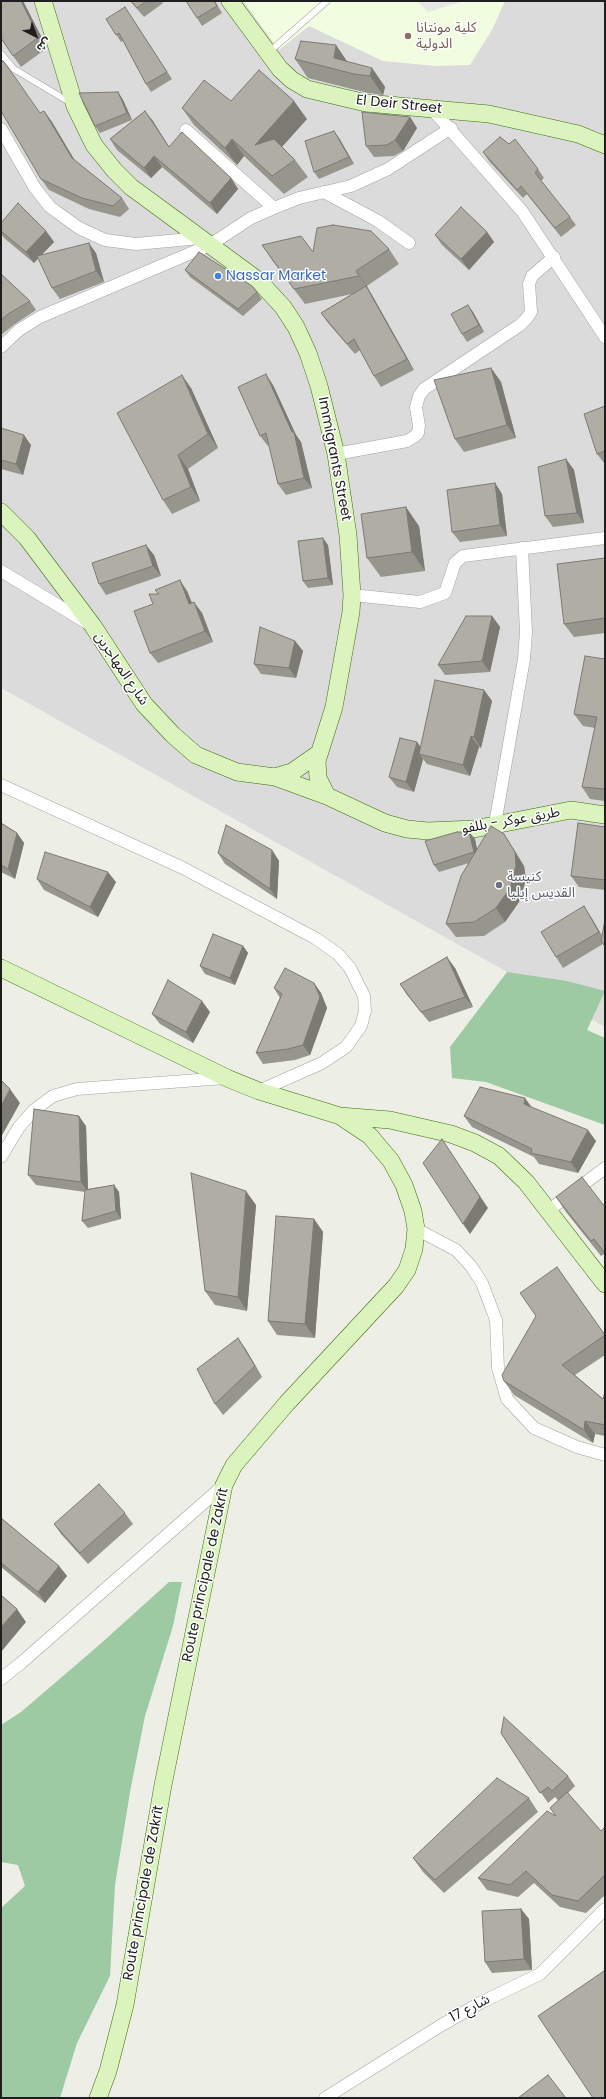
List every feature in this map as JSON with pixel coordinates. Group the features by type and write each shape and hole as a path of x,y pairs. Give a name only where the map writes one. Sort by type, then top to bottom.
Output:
{"street":[{"name":"Immigrants Street","path":"43,1 76,106 94,145 114,170 148,200 259,281 283,307 296,327 319,386 336,454 348,535 352,612 334,707 318,754"},
{"name":"El Deir Street","path":"230,1 268,54 292,80 307,89 366,104 489,114 536,123 578,134 605,145"},
{"path":"432,109 522,211 554,257 605,337"},
{"path":"1,347 19,330 40,317 274,208 299,198 351,186 388,169 450,128"},
{"path":"1,129 35,188 50,207 79,228 105,240 136,244 205,241"},
{"path":"186,130 274,208"},
{"path":"324,192 378,221 409,243"},
{"path":"336,454 412,439 418,433 416,407 419,396 424,389 524,322 531,312 530,284 532,276 554,257"},
{"name":"شارع المهاجرين","path":"1,512 27,538 92,626 144,704 173,735 196,755 237,772 275,776 326,796"},
{"path":"352,595 420,602 445,593 455,563 463,556 605,538"},
{"path":"495,824 524,659 526,632 522,548"},
{"path":"1,571 92,626"},
{"path":"318,754 317,769 326,796"},
{"name":"شارع المهاجرين","path":"275,776 298,769 318,754"},
{"path":"1,785 183,868 315,938 338,954 350,968 364,996 365,1011 361,1026 346,1047 322,1063 259,1091"},
{"name":"طريق عوكر - بللفو","path":"326,796 385,823 408,829 454,831 474,830 495,824 571,810 605,815"},
{"path":"1,968 228,1078 259,1091 340,1116 390,1120 451,1134 475,1142 499,1156 526,1182 605,1284"},
{"path":"1,1157 19,1127 34,1110 53,1096 77,1089 228,1078"},
{"name":"Route principale de Zakrît","path":"98,2098 108,2071 125,2005 163,1785 224,1485 234,1465 287,1403 396,1286 407,1270 414,1249 416,1229 413,1211 404,1185 391,1161 370,1136 340,1116"},
{"path":"549,1210 605,1168"},
{"path":"416,1229 456,1250 471,1266 482,1283 496,1320 498,1368 507,1399 534,1428 577,1447 605,1455"},
{"path":"1,1679 224,1485"},
{"name":"شارع 17","path":"325,2098 440,2026 480,2003 540,1974 605,1909"}],"lane":[{"path":"268,54 327,1"},
{"path":"1,54 14,69 76,106"}],"shaded area":[{"path":"1,1 605,1 605,1027 1,688"},
{"name":"كلية مونتانا الدولية","path":"243,1 505,1 492,30 470,65 436,66 383,61 309,26 279,50"},
{"path":"417,1 464,1 428,12"}],"green space":[{"path":"507,972 567,981 605,991 587,1030 605,1038 605,1125 486,1082 452,1078 450,1047"},
{"path":"169,1582 182,1582 173,1626 145,1716 130,1792 115,1885 110,1976 77,2043 60,2098 1,2098 1,1908 25,1886 18,1865 1,1862 1,1725 21,1712 98,1646"}],"building":[{"path":"1,1 21,1 39,37 13,56 1,38"},
{"path":"131,1 146,1 137,8"},
{"path":"186,1 214,1 217,6 197,18"},
{"path":"125,7 167,72 146,84 119,33 116,35 106,19"},
{"path":"301,41 336,45 334,58 372,68 370,76 354,74 295,59"},
{"path":"3,61 40,113 44,111 72,158 122,198 113,206 82,198 41,179 1,111 1,62"},
{"path":"259,70 294,101 255,145 274,139 295,160 272,176 232,139 225,148 182,108 204,80 231,101"},
{"path":"118,92 127,113 95,126 79,93"},
{"path":"145,111 169,147 182,132 231,178 210,203 154,156 144,168 110,139"},
{"path":"362,112 410,117 395,140 387,145 366,146"},
{"path":"334,131 349,157 314,172 305,141"},
{"path":"500,137 509,144 515,139 538,169 535,173 570,217 555,228 521,186 517,190 483,152"},
{"path":"18,203 46,231 26,252 1,231 1,223"},
{"path":"461,207 487,232 461,259 435,235"},
{"path":"333,225 371,231 389,249 356,271 359,276 294,289 262,245 301,236 313,252 317,228"},
{"path":"89,243 96,271 52,288 37,256"},
{"path":"199,252 252,286 257,292 238,309 185,270"},
{"path":"1,274 30,301 1,320"},
{"path":"366,286 407,359 374,376 354,339 347,344 321,313"},
{"path":"468,305 479,325 462,334 451,314"},
{"path":"491,368 507,425 455,439 434,380"},
{"path":"266,374 292,432 294,432 304,478 278,484 266,433 260,436 238,387"},
{"path":"182,375 208,434 178,455 191,487 163,500 117,413"},
{"path":"605,406 605,451 597,454 584,414"},
{"path":"1,428 24,435 16,464 1,460"},
{"path":"566,459 577,513 545,516 538,467"},
{"path":"495,483 500,525 452,532 447,490"},
{"path":"406,507 412,552 367,558 361,514"},
{"path":"323,538 328,578 303,581 298,541"},
{"path":"146,545 153,566 99,584 92,563"},
{"path":"605,558 605,618 564,624 557,564"},
{"path":"180,580 189,604 194,602 205,631 150,653 134,611 153,604 149,594 159,594 155,590"},
{"path":"466,616 492,616 482,661 438,665"},
{"path":"260,627 295,641 289,668 254,664"},
{"path":"585,656 605,659 605,789 582,787 597,717 574,714"},
{"path":"435,680 484,690 474,737 471,736 463,765 419,754"},
{"path":"400,738 417,742 406,782 389,777"},
{"path":"1,823 17,833 8,869 1,865"},
{"path":"578,823 605,827 605,880 571,876"},
{"path":"226,825 272,850 270,889 218,853"},
{"name":"كنيسة القديس إيليا","path":"491,826 504,834 515,852 516,866 510,888 496,908 474,922 446,924 461,876"},
{"path":"457,832 469,832 474,852 434,865 425,841"},
{"path":"45,852 108,872 90,907 37,879"},
{"path":"584,906 599,932 556,957 541,932"},
{"path":"605,920 605,946 601,941"},
{"path":"213,934 243,946 230,978 200,966"},
{"path":"447,957 465,997 421,1012 400,984"},
{"path":"285,968 314,983 320,997 303,1045 288,1049 256,1053 282,994 274,988"},
{"path":"168,980 202,1001 186,1032 152,1014"},
{"path":"1,1080 10,1089 1,1106"},
{"path":"480,1087 525,1098 524,1104 588,1130 571,1162 531,1153 532,1149 464,1116"},
{"path":"34,1109 79,1116 81,1182 28,1175"},
{"path":"442,1139 480,1197 463,1224 423,1163"},
{"path":"191,1173 246,1191 238,1297 205,1291"},
{"path":"582,1177 605,1207 605,1253 594,1239 591,1241 556,1197"},
{"path":"114,1185 116,1211 82,1221 85,1190"},
{"path":"276,1216 314,1219 305,1324 268,1321"},
{"path":"557,1267 605,1335 562,1365 603,1399 605,1392 605,1425 585,1421 584,1430 504,1381 502,1375 536,1316 520,1293"},
{"path":"238,1338 255,1366 215,1404 197,1369"},
{"path":"99,1484 125,1513 80,1553 54,1524"},
{"path":"1,1518 59,1566 38,1592 1,1563"},
{"path":"1,1595 17,1609 1,1627"},
{"path":"504,1717 568,1776 552,1791 548,1787 540,1793 501,1733"},
{"path":"497,1778 529,1798 435,1880 413,1858"},
{"path":"567,1792 601,1831 605,1827 605,1875 578,1901 552,1895 526,1871 510,1885 478,1878 547,1811 556,1816 550,1808"},
{"path":"521,1909 524,1959 485,1962 482,1911"},
{"path":"604,1971 605,2098 593,2098 538,2016"},
{"path":"548,2075 566,2098 518,2098"}],"place":[{"name":"كلية مونتانا الدولية","path":"408,36"},
{"name":"Nassar Market","path":"218,276"},
{"name":"كنيسة القديس إيليا","path":"499,885"}]}
